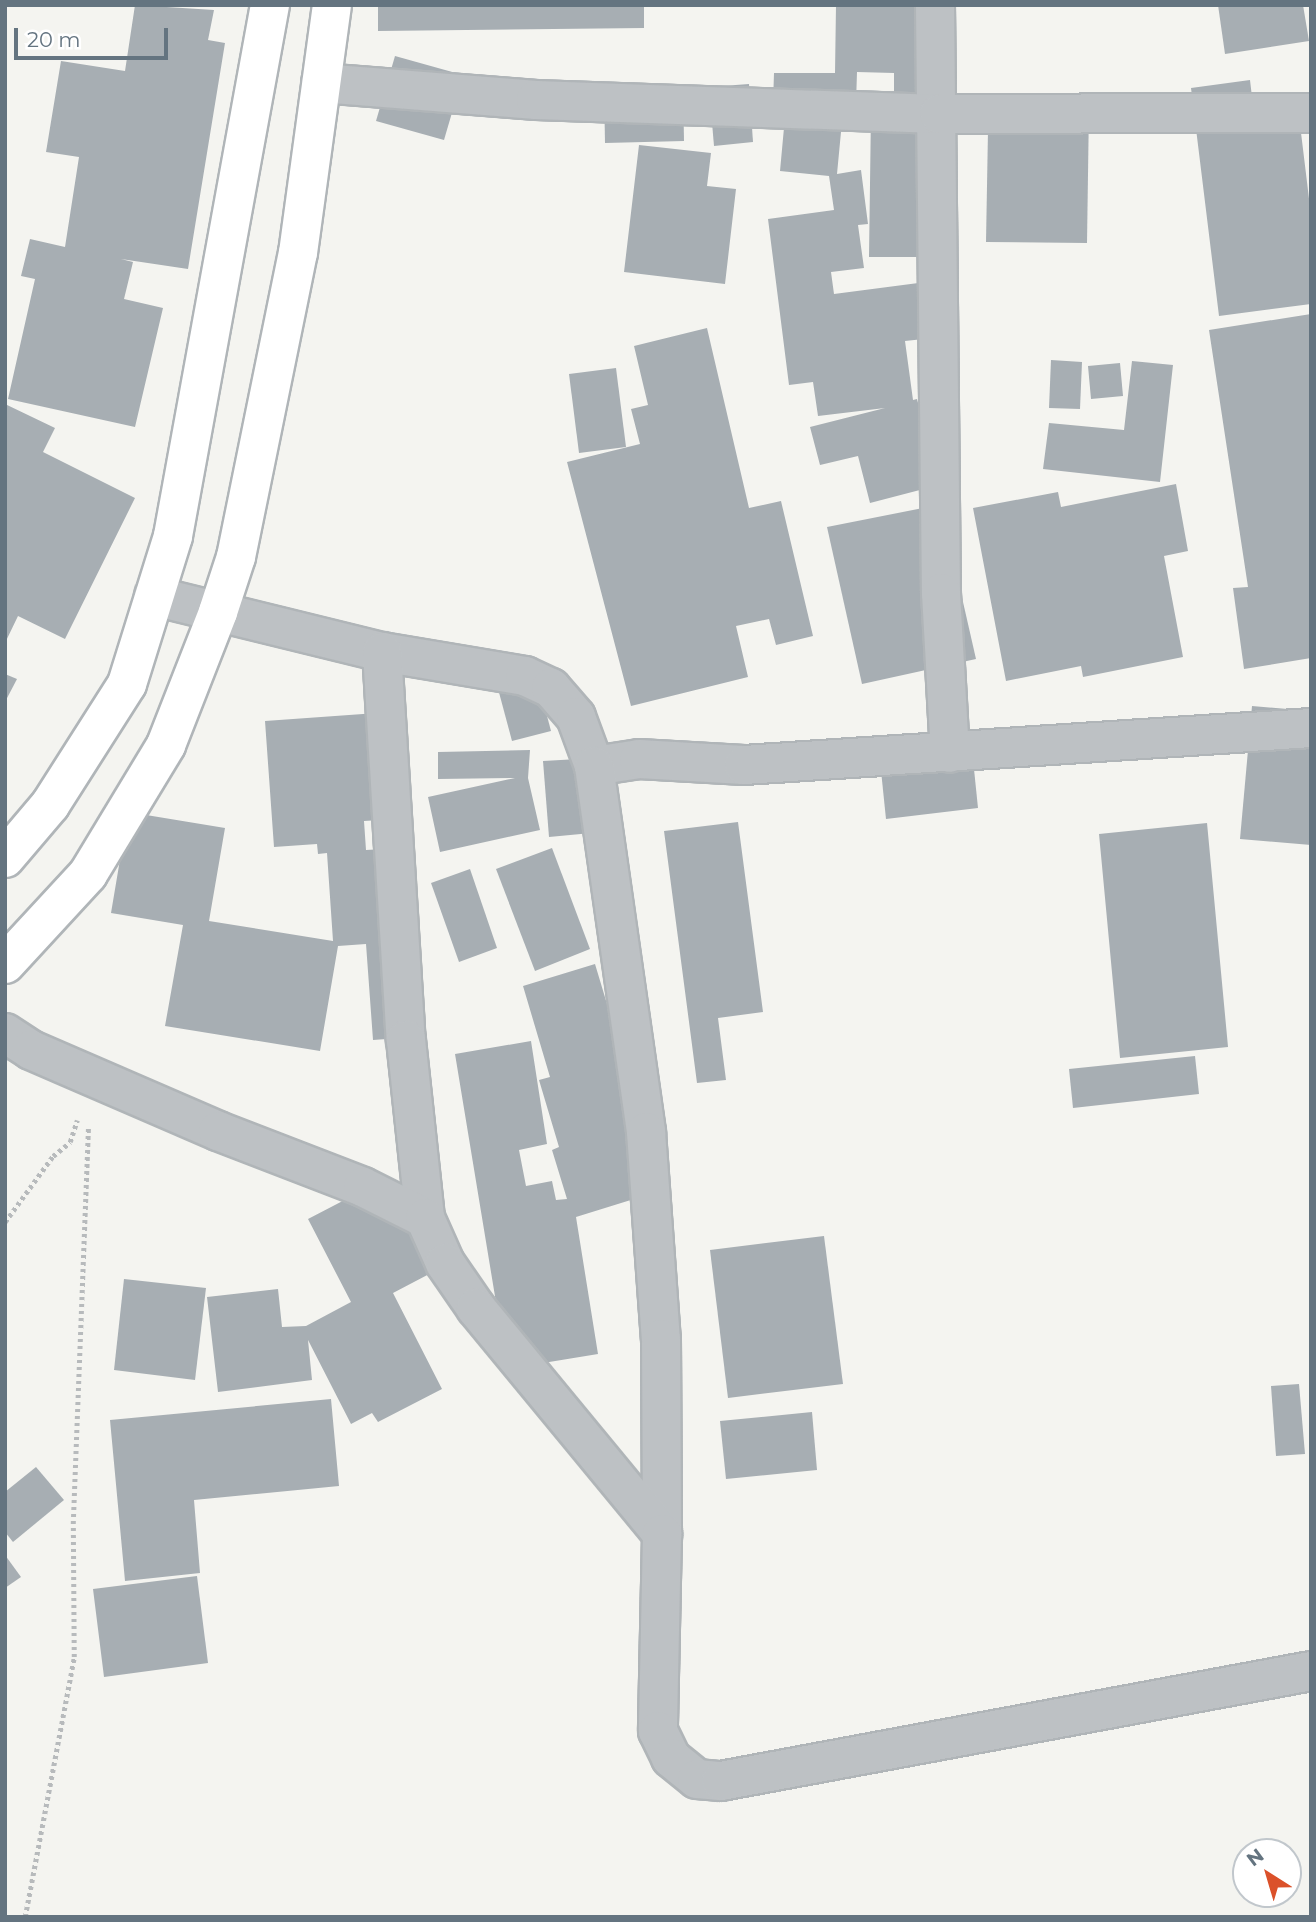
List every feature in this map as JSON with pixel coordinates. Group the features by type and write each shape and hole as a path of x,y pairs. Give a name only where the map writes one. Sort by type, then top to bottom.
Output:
{"main road":[{"path":"5,858 50,805 127,684 173,536 270,5"},
{"path":"5,964 88,874 166,745 218,612 236,557 298,253 332,5"}],"street":[{"path":"935,5 939,114 941,593 950,753"},
{"path":"321,83 536,100 939,114 1311,113"},
{"path":"154,596 382,653 525,676 551,688 576,717 594,766 646,1132 661,1339 662,1534 658,1731 671,1758 697,1779 721,1781 1311,1671"},
{"path":"382,653 406,1040 425,1218 445,1263 476,1308 662,1534"},
{"path":"594,766 639,759 744,765 1311,729"},
{"path":"5,1033 31,1050 363,1187 425,1218"}],"path":[{"path":"5,1222 53,1156 70,1142 91,1076"},
{"path":"25,1917 75,1657 79,1300 91,1076"}],"building":[{"path":"135,5 214,10 208,40 225,43 188,269 121,259 133,262 124,299 163,308 135,427 8,399 35,279 21,276 30,239 65,247 79,157 46,152 61,61 125,71"},
{"path":"378,5 644,5 644,28 378,31"},
{"path":"836,5 941,5 938,257 869,257 871,111 894,110 894,73 857,72 856,104 773,103 774,73 835,73"},
{"path":"1218,5 1303,5 1309,41 1225,54"},
{"path":"395,56 463,75 444,140 376,121"},
{"path":"1250,80 1254,114 1298,108 1311,215 1311,304 1219,316 1191,88"},
{"path":"749,84 753,142 714,146 709,87"},
{"path":"683,85 684,141 605,143 604,88"},
{"path":"786,106 843,111 837,174 861,170 868,224 858,225 864,268 831,272 834,294 926,282 933,338 905,341 913,400 917,399 939,485 870,503 858,456 820,465 810,427 885,408 818,416 813,382 789,385 768,219 834,210 829,176 780,171"},
{"path":"1089,106 1087,243 986,242 988,130"},
{"path":"639,145 711,153 707,186 736,189 725,284 624,272"},
{"path":"1311,314 1311,658 1244,669 1233,588 1248,587 1209,330"},
{"path":"707,328 749,508 781,501 813,636 776,645 769,619 736,626 748,677 631,706 567,462 640,444 631,409 648,405 634,346"},
{"path":"1051,360 1082,362 1080,409 1049,408"},
{"path":"1132,361 1173,365 1160,482 1043,469 1049,423 1124,430"},
{"path":"1120,363 1123,396 1091,399 1088,366"},
{"path":"616,368 626,447 579,453 569,374"},
{"path":"5,404 55,428 43,452 135,498 65,639 18,616 5,643"},
{"path":"1176,484 1188,551 1164,556 1183,657 1083,677 1081,666 1006,681 973,508 1058,492 1061,507"},
{"path":"923,508 958,580 976,659 862,684 827,527"},
{"path":"5,674 17,679 5,702"},
{"path":"536,674 551,731 512,741 497,685"},
{"path":"1252,706 1311,711 1311,845 1240,839"},
{"path":"391,712 397,819 364,821 366,850 401,848 414,1037 373,1040 366,944 338,946 320,1051 165,1026 183,925 111,913 128,812 225,828 209,921 333,941 327,853 318,854 317,844 274,847 265,721"},
{"path":"971,740 978,808 886,819 879,751"},
{"path":"530,750 528,778 540,830 440,852 428,797 515,778 438,779 438,752"},
{"path":"596,758 602,832 549,837 543,761"},
{"path":"738,822 763,1012 718,1018 726,1080 697,1083 664,831"},
{"path":"1207,823 1228,1047 1120,1058 1099,834"},
{"path":"552,848 590,949 535,971 496,869"},
{"path":"470,869 497,948 459,962 431,883"},
{"path":"595,964 663,1190 576,1217 598,1354 507,1369 455,1054 531,1041 547,1144 519,1150 526,1186 552,1181 556,1200 567,1199 552,1150 559,1147 539,1080 550,1077 523,986"},
{"path":"1195,1056 1199,1094 1073,1108 1069,1069"},
{"path":"385,1179 433,1272 393,1293 442,1389 378,1422 372,1413 351,1424 308,1340 312,1380 218,1392 207,1297 278,1289 282,1327 306,1326 351,1302 308,1219"},
{"path":"824,1236 843,1384 728,1398 710,1250"},
{"path":"124,1279 206,1288 195,1380 114,1370"},
{"path":"1299,1384 1305,1454 1276,1456 1271,1386"},
{"path":"331,1399 339,1486 194,1500 200,1573 125,1581 110,1420"},
{"path":"812,1412 817,1470 726,1479 720,1421"},
{"path":"36,1467 64,1500 13,1542 5,1532 5,1492"},
{"path":"5,1555 21,1577 5,1588"},
{"path":"197,1576 208,1663 104,1677 93,1589"}]}
